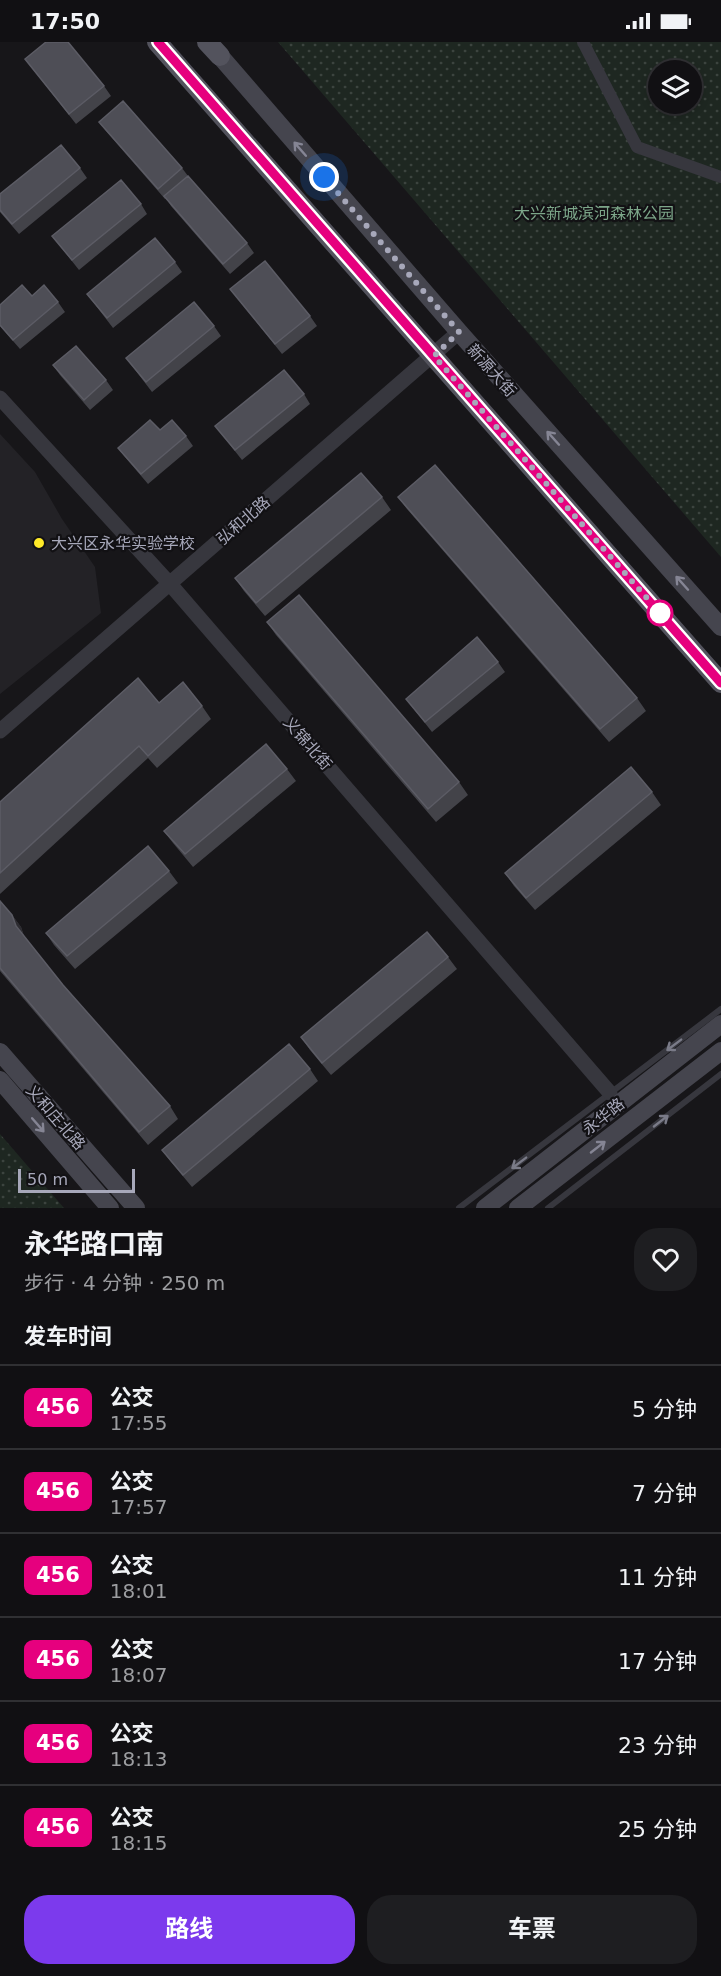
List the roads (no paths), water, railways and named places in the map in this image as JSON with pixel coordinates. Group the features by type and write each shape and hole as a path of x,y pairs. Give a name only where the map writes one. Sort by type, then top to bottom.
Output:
{"main road":[{"name":"新源大街","path":"157,42 721,683"},
{"name":"新源大街","path":"214,49 459,332 721,627"},
{"name":"永华路","path":"485,1208 721,1024"},
{"name":"永华路","path":"518,1208 721,1051"},
{"name":"义和庄北路","path":"0,1052 136,1208"},
{"name":"义和庄北路","path":"0,1080 110,1208"}],"street":[{"path":"583,42 637,147 721,177"},
{"name":"弘和北路","path":"0,731 459,332"},
{"name":"义锦北街","path":"0,398 170,584 610,1093"}],"lane":[{"path":"459,1208 721,1009"},
{"path":"548,1208 721,1074"}],"place":[{"name":"大兴区永华实验学校","path":"39,543"}],"park label":[{"name":"大兴新城滨河森林公园","path":"594,213"}]}
